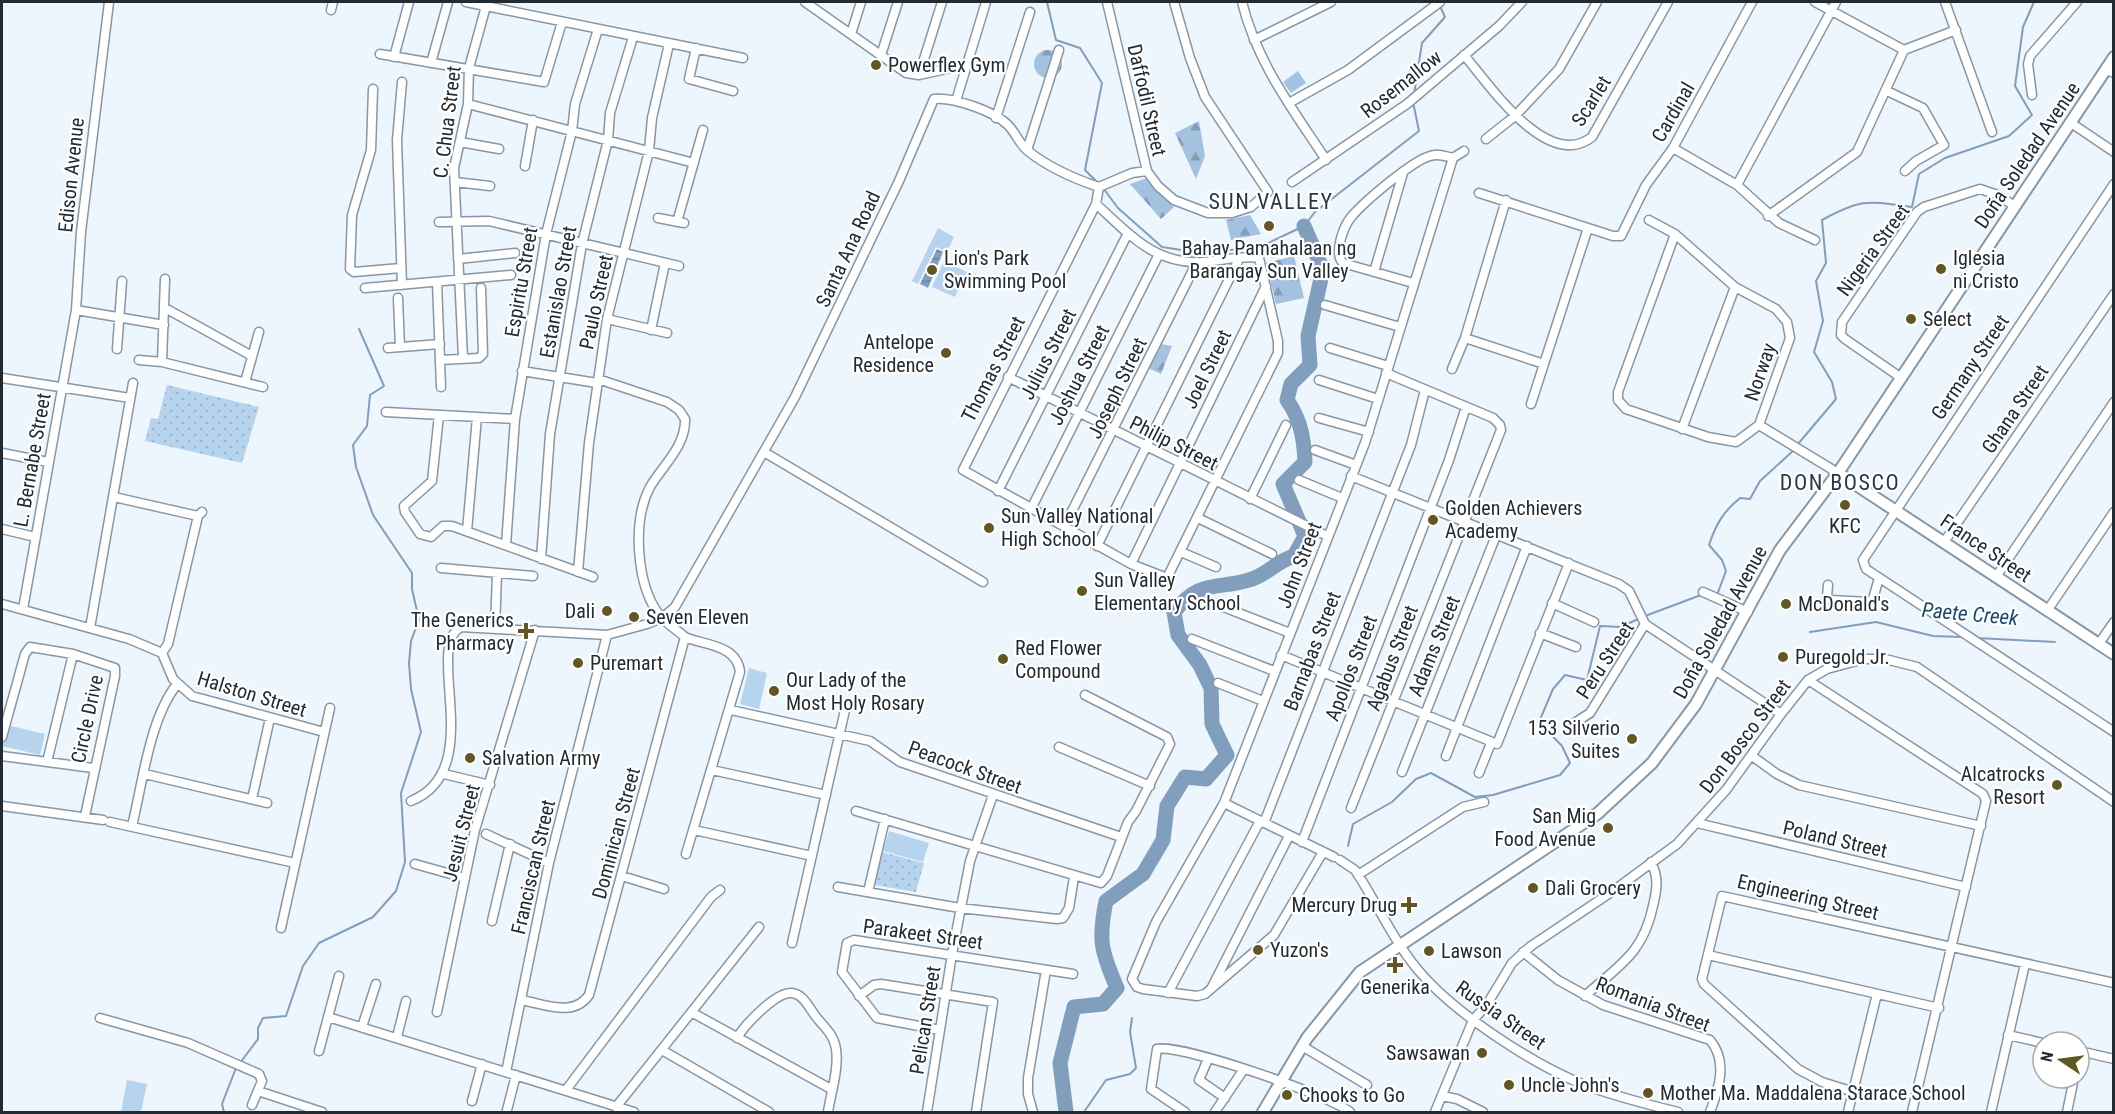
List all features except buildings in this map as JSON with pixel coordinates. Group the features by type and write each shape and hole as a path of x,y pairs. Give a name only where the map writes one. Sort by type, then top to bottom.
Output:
{"main road":[{"name":"Doña Soledad Avenue","path":"1263,1113 1302,1046 1348,983 1371,962 1612,802 1652,763 1696,704 1780,550 1838,473 2015,206 2109,71 2114,57"},
{"name":"France Street","path":"1838,473 2114,654"}],"street":[{"name":"Edison Avenue","path":"70,352 76,310 81,232 109,2"},
{"path":"394,57 409,2"},
{"path":"431,63 448,2"},
{"path":"466,2 743,58"},
{"path":"805,2 902,72 919,75 969,64"},
{"path":"821,13 825,2"},
{"path":"851,34 861,2"},
{"path":"881,56 898,2"},
{"path":"919,75 942,2"},
{"path":"986,2 956,101 1007,124 1027,150 1080,181 1099,187 1132,173 1147,171"},
{"name":"Daffodil Street","path":"1107,2 1147,171 1174,200 1208,213 1232,213 1251,207 1268,192 1205,97 1190,58 1174,2"},
{"path":"1242,2 1254,40 1269,75 1326,160"},
{"path":"1254,40 1330,2"},
{"path":"1289,103 1348,70 1440,2"},
{"name":"Rosemallow","path":"1292,182 1407,104 1499,26 1522,2"},
{"path":"1485,139 1515,116 1558,69 1598,2"},
{"name":"Scarlet","path":"1464,55 1523,125 1552,140 1570,146 1581,145 1592,137 1668,2"},
{"name":"Cardinal","path":"1588,228 1621,236 1646,185 1673,148 1752,2"},
{"path":"1815,2 1904,50"},
{"path":"1737,185 1836,2"},
{"path":"1945,2 1992,132"},
{"path":"2032,95 2028,71 2030,56 2077,2"},
{"name":"C. Chua Street","path":"463,358 454,168 468,104 470,68 486,6"},
{"path":"996,118 1030,12"},
{"path":"380,54 544,82 562,22"},
{"name":"Espiritu Street","path":"506,545 514,419 546,234 572,130 575,104 598,29"},
{"path":"1768,216 1857,152 1904,50 1956,30"},
{"name":"Estanislao Street","path":"542,559 550,434 582,244 608,140 610,114 633,37"},
{"name":"Paulo Street","path":"578,572 589,443 607,319 649,151 652,118 669,44"},
{"path":"696,48 689,80 733,91"},
{"path":"1027,150 1059,50"},
{"path":"401,86 397,140 402,285"},
{"path":"373,89 371,150 352,215 350,269 354,272 401,268"},
{"path":"1887,91 1921,106 1944,145 1905,171"},
{"name":"Santa Ana Road","path":"662,618 679,602 795,397 854,277 934,99 956,101"},
{"path":"468,104 694,163"},
{"path":"525,166 533,120"},
{"path":"2071,123 2114,152"},
{"path":"658,218 681,223 703,130"},
{"path":"460,142 499,149"},
{"path":"1673,148 1737,185 1768,216 1815,240"},
{"path":"1413,283 1343,263 1339,255 1340,244 1347,225 1354,214 1402,173 1429,156 1453,158 1464,151"},
{"name":"John Street","path":"1168,993 1137,987 1132,980 1156,922 1224,803 1369,432 1453,158"},
{"path":"1374,272 1402,173"},
{"path":"455,182 490,186"},
{"name":"Germany Street","path":"1879,578 1866,569 1863,560 2114,184"},
{"name":"Thomas Street","path":"998,491 963,470 1096,204 1099,187"},
{"name":"Nigeria Street","path":"1900,377 1841,335 1842,322 1848,313 1917,213 1924,207 1980,189 1995,194 2015,206"},
{"path":"1479,192 1588,228 1531,404"},
{"path":"1452,369 1465,338 1506,200"},
{"path":"998,491 1131,564 1167,578 1278,353 1278,341 1260,260 1255,257 1197,262 1176,261 1158,256 1096,204"},
{"name":"Norway","path":"1649,220 1675,234 1735,287 1776,309 1789,330 1790,338 1759,424 1736,442 1730,443 1682,429 1626,409 1618,400 1618,392 1675,234"},
{"path":"439,222 489,221 679,266"},
{"name":"Julius Street","path":"998,491 1128,233"},
{"path":"458,259 515,253"},
{"name":"Joshua Street","path":"1031,509 1158,256"},
{"path":"1097,546 1239,259"},
{"name":"Joseph Street","path":"1064,527 1197,262"},
{"path":"651,330 665,263"},
{"path":"365,288 511,275"},
{"path":"162,362 165,279"},
{"path":"117,349 122,281"},
{"path":"437,282 441,387"},
{"name":"Joel Street","path":"1131,564 1266,285"},
{"path":"1682,429 1735,287"},
{"path":"440,360 479,358 483,354 481,288"},
{"name":"Ghana Street","path":"1944,542 2114,294"},
{"path":"398,298 400,347"},
{"path":"1325,305 1400,327"},
{"path":"165,308 252,356"},
{"path":"76,310 164,325"},
{"path":"607,319 666,333"},
{"path":"245,382 259,332"},
{"path":"1465,338 1544,364"},
{"path":"388,348 440,344"},
{"path":"1330,348 1387,369 1425,390 1466,407"},
{"name":"L. Bernabe Street","path":"23,609 48,462 70,352"},
{"path":"140,360 162,362 263,387"},
{"path":"522,371 597,383 606,380 612,385 667,402 679,410 685,419 683,439 649,489 639,524 640,563 655,606 662,618 690,638 721,648 738,660 740,672 686,854"},
{"name":"Philip Street","path":"1008,377 1327,536"},
{"path":"2,378 130,398"},
{"path":"1319,380 1378,399"},
{"path":"90,628 133,382"},
{"name":"Barnabas Street","path":"1168,993 1262,822 1411,445 1425,390"},
{"path":"1996,577 2114,402"},
{"name":"Apollos Street","path":"1302,842 1449,460 1466,407"},
{"name":"Agabus Street","path":"1351,808 1463,520 1483,478 1501,430 1493,418 1466,407"},
{"path":"386,412 514,419"},
{"path":"439,415 432,481 404,506 405,512 415,527 425,537 430,537 445,525 467,531 593,577"},
{"path":"467,531 477,417"},
{"path":"1319,418 1369,432"},
{"path":"1759,424 1838,473"},
{"path":"1250,499 1286,425"},
{"path":"1315,450 1356,465"},
{"path":"764,452 983,582"},
{"path":"2,453 48,462"},
{"path":"1351,476 1497,533 1629,591 1643,620"},
{"path":"1299,480 1342,498"},
{"path":"2,604 90,628 162,653 168,644 200,514 114,497"},
{"path":"2047,611 2114,512"},
{"path":"1198,518 1272,554"},
{"path":"2,529 35,537"},
{"name":"Adams Street","path":"1402,772 1497,533"},
{"path":"1446,756 1527,546"},
{"path":"1181,552 1216,567"},
{"path":"1479,773 1494,743 1569,563"},
{"path":"441,568 533,576"},
{"path":"495,629 497,573"},
{"path":"1828,585 1827,597 1830,600 1869,602 1874,598 1879,578 2114,732"},
{"path":"1703,592 1748,612"},
{"path":"1208,601 1290,633"},
{"path":"1552,603 1594,622"},
{"path":"411,801 429,792 444,774 450,743 449,651 454,631 461,627 607,635 662,618"},
{"name":"Peru Street","path":"1576,722 1590,713 1643,620 1781,714"},
{"path":"2098,645 2114,622"},
{"name":"Jesuit Street","path":"437,1012 465,878 489,785 536,630"},
{"path":"1540,633 1576,647"},
{"name":"Franciscan Street","path":"506,1072 549,862 607,635"},
{"name":"Dominican Street","path":"521,1000 569,1009 580,1005 593,987 690,638"},
{"path":"1192,639 1274,671"},
{"name":"Circle Drive","path":"2,737 27,650 35,646 73,654 112,666 116,671 93,768 85,816"},
{"name":"Halston Street","path":"162,653 177,684 192,696 324,732"},
{"path":"47,762 73,654"},
{"path":"1281,655 1494,743"},
{"name":"Don Bosco Street","path":"1435,1113 1473,1020 1486,1006 1502,976 1523,952 1677,844 1752,756 1781,714 1809,680 1827,669 1864,659 1885,659 1917,667 2114,802"},
{"path":"1809,680 1983,794 1986,801 1939,1008 1912,1113"},
{"path":"1218,683 1263,701"},
{"path":"132,826 157,720 167,696 177,684"},
{"path":"856,811 1074,877 1101,883 1107,876 1121,837 1170,744 1167,737 1085,695"},
{"path":"281,928 330,708"},
{"name":"Peacock Street","path":"730,710 870,741 900,762 1121,837"},
{"path":"792,943 845,710"},
{"path":"252,799 270,718"},
{"path":"1059,747 1149,786"},
{"path":"2,756 93,768"},
{"path":"1752,756 1777,774 1799,785 1981,826"},
{"path":"712,770 826,795"},
{"path":"145,774 267,803"},
{"path":"444,774 489,785"},
{"name":"Pelican Street","path":"927,1113 960,908 975,847 993,795"},
{"path":"1224,803 1350,865 1358,874 1463,807 1484,802"},
{"path":"2,806 85,816 295,863"},
{"path":"868,892 885,819"},
{"name":"Poland Street","path":"1697,823 1966,887"},
{"path":"694,830 812,856"},
{"path":"486,834 549,862"},
{"path":"1210,990 1289,836"},
{"path":"492,921 510,844"},
{"path":"1168,993 1197,996 1210,990 1274,935 1323,852"},
{"path":"1585,996 1630,956 1645,936 1658,884 1652,862"},
{"path":"415,864 465,878"},
{"name":"Russia Street","path":"1358,874 1400,944 1428,981 1473,1020 1564,1076 1631,1100 1678,1113"},
{"path":"622,876 664,889"},
{"path":"838,887 960,908 1050,919 1063,918 1069,908 1074,877"},
{"path":"566,1090 711,897 720,890"},
{"name":"Engineering Street","path":"1854,1092 1822,1082 1797,1069 1707,988 1702,979 1720,897 1724,895 2114,983"},
{"path":"616,1107 759,927"},
{"name":"Parakeet Street","path":"940,1030 881,1020 873,1015 843,972 844,951 850,941 952,954 1073,974"},
{"name":"Romania Street","path":"1523,952 1585,996 1614,1010 1705,1036 1710,1040 1719,1054 1721,1069 1718,1092 1710,1113"},
{"path":"1708,955 1939,1008"},
{"path":"1991,1113 2025,964"},
{"path":"1033,1113 1028,1094 1028,1078 1046,970"},
{"path":"319,1051 339,976"},
{"path":"362,1027 376,984"},
{"path":"859,996 874,985 881,984 993,1002 976,1113"},
{"path":"737,1038 748,1021 782,995 792,993 797,995 826,1027 836,1047 836,1070 828,1113"},
{"path":"1848,1113 1877,994"},
{"path":"396,1037 406,1001"},
{"path":"693,1012 831,1089"},
{"path":"328,1017 634,1113"},
{"path":"100,1018 180,1040 261,1075 252,1105"},
{"path":"2008,1035 2031,1040"},
{"path":"1302,1046 1367,1085"},
{"path":"1185,1113 1171,1109 1151,1089 1157,1049 1244,1069 1281,1082 1350,1113"},
{"path":"662,1050 769,1113"},
{"path":"2091,1055 2114,1059"},
{"path":"1208,1059 1198,1080 1225,1098"},
{"path":"472,1101 482,1064"},
{"path":"1215,1113 1244,1069"},
{"path":"507,1110 516,1075"},
{"path":"2067,1113 2072,1090"},
{"path":"258,1091 322,1113"},
{"path":"1442,1096 1457,1099 1483,1113"}],"shaded area":[{"path":"938,228 954,237 947,252 936,247 918,284 912,281"},
{"path":"937,249 943,252 928,288 920,284"},
{"path":"944,261 967,272 955,297 932,287"},
{"path":"167,385 259,407 242,463 145,441 151,418 158,419"},
{"path":"749,668 767,673 759,709 740,704"},
{"path":"7,725 45,734 40,755 2,746"},
{"path":"889,831 929,843 923,862 883,851"},
{"path":"882,852 924,863 916,892 874,885"},
{"path":"127,1080 147,1084 141,1112 121,1112"}],"green space":[{"path":"1048,50 1058,54 1062,64 1058,74 1048,78 1038,74 1034,64 1038,54"},
{"path":"1298,71 1306,83 1291,93 1283,82"},
{"path":"1199,121 1205,156 1196,179 1175,133"},
{"path":"1147,178 1174,207 1161,219 1130,184"},
{"path":"1250,215 1261,234 1231,240 1226,220"},
{"path":"1294,256 1304,298 1276,304 1266,263"},
{"path":"1161,344 1172,346 1161,374 1148,368"}],"waterway":[{"name":"Paete Creek","path":"1047,2 1056,40 1080,48 1102,83 1085,170 1098,183"},
{"name":"Paete Creek","path":"1798,444 1836,399 1832,382 1814,352 1823,321 1816,281 1826,263 1822,220 1847,208 1866,203 1912,207 1919,174 1945,158 2009,136 2032,115 2015,86 2023,27 2034,2"},
{"name":"Paete Creek","path":"1414,94 1422,43 1445,17 1439,4"},
{"name":"Paete Creek","path":"1103,188 1118,208 1162,247 1201,253 1260,247 1304,226 1315,212 1419,131 1413,102"},
{"name":"Paete Creek","path":"1066,1112 1060,1063 1074,1007 1103,1004 1117,988 1102,945 1106,901 1143,874 1163,840 1167,806 1185,777 1206,779 1227,755 1212,724 1211,688 1200,665 1178,635 1174,612 1192,594 1200,590 1237,583 1267,572 1282,561 1294,556 1305,536 1283,484 1305,462 1301,430 1296,415 1287,400 1291,384 1310,365 1308,336 1323,270 1304,226"},
{"path":"240,1063 258,1039 258,1028 263,1018 286,1016 303,966 319,943 373,917 396,891 405,862 401,793 421,732 411,689 409,663 411,641 419,620 412,589 412,573 373,515 356,467 353,445 367,426 370,395 384,386 359,329"},
{"name":"Paete Creek","path":"1717,595 1726,571 1722,560 1709,545 1717,525 1729,508 1740,498 1750,499 1760,481 1794,450"},
{"name":"Paete Creek","path":"1645,616 1701,595"},
{"name":"Paete Creek","path":"1348,846 1353,824 1392,802 1416,779 1431,773 1475,797 1493,795 1560,775 1570,763 1562,746 1539,722 1553,689 1565,675 1587,680 1600,626 1621,627 1640,618"},
{"name":"Paete Creek","path":"1810,632 1876,622 1933,636 1962,637"},
{"name":"Paete Creek","path":"1977,638 2055,642"},
{"name":"Paete Creek","path":"1084,1112 1106,1080 1130,1074 1136,1068 1130,1032 1132,1018"},
{"path":"224,1112 222,1104 236,1068"}],"place":[{"name":"Powerflex Gym","path":"876,65"},
{"name":"Bahay Pamahalaan ng Barangay Sun Valley","path":"1269,226"},
{"name":"Iglesia ni Cristo","path":"1941,269"},
{"name":"Lion's Park Swimming Pool","path":"932,270"},
{"name":"Select","path":"1911,319"},
{"name":"Antelope Residence","path":"946,353"},
{"name":"KFC","path":"1845,505"},
{"name":"Golden Achievers Academy","path":"1433,520"},
{"name":"Sun Valley National High School","path":"989,528"},
{"name":"Sun Valley Elementary School","path":"1082,591"},
{"name":"McDonald's","path":"1786,604"},
{"name":"Dali","path":"607,611"},
{"name":"Seven Eleven","path":"634,617"},
{"name":"The Generics Pharmacy","path":"526,631"},
{"name":"Puregold Jr.","path":"1783,657"},
{"name":"Red Flower Compound","path":"1003,659"},
{"name":"Puremart","path":"578,663"},
{"name":"Our Lady of the Most Holy Rosary","path":"774,691"},
{"name":"153 Silverio Suites","path":"1632,739"},
{"name":"Salvation Army","path":"470,758"},
{"name":"Alcatrocks Resort","path":"2057,785"},
{"name":"San Mig Food Avenue","path":"1608,828"},
{"name":"Dali Grocery","path":"1533,888"},
{"name":"Mercury Drug","path":"1409,905"},
{"name":"Yuzon's","path":"1258,950"},
{"name":"Lawson","path":"1429,951"},
{"name":"Generika","path":"1395,965"},
{"name":"Sawsawan","path":"1482,1053"},
{"name":"Uncle John's","path":"1509,1085"},
{"name":"Mother Ma. Maddalena Starace School","path":"1648,1093"},
{"name":"Chooks to Go","path":"1287,1095"}],"district":[{"name":"SUN VALLEY","path":"1271,201"},
{"name":"DON BOSCO","path":"1840,482"}]}
